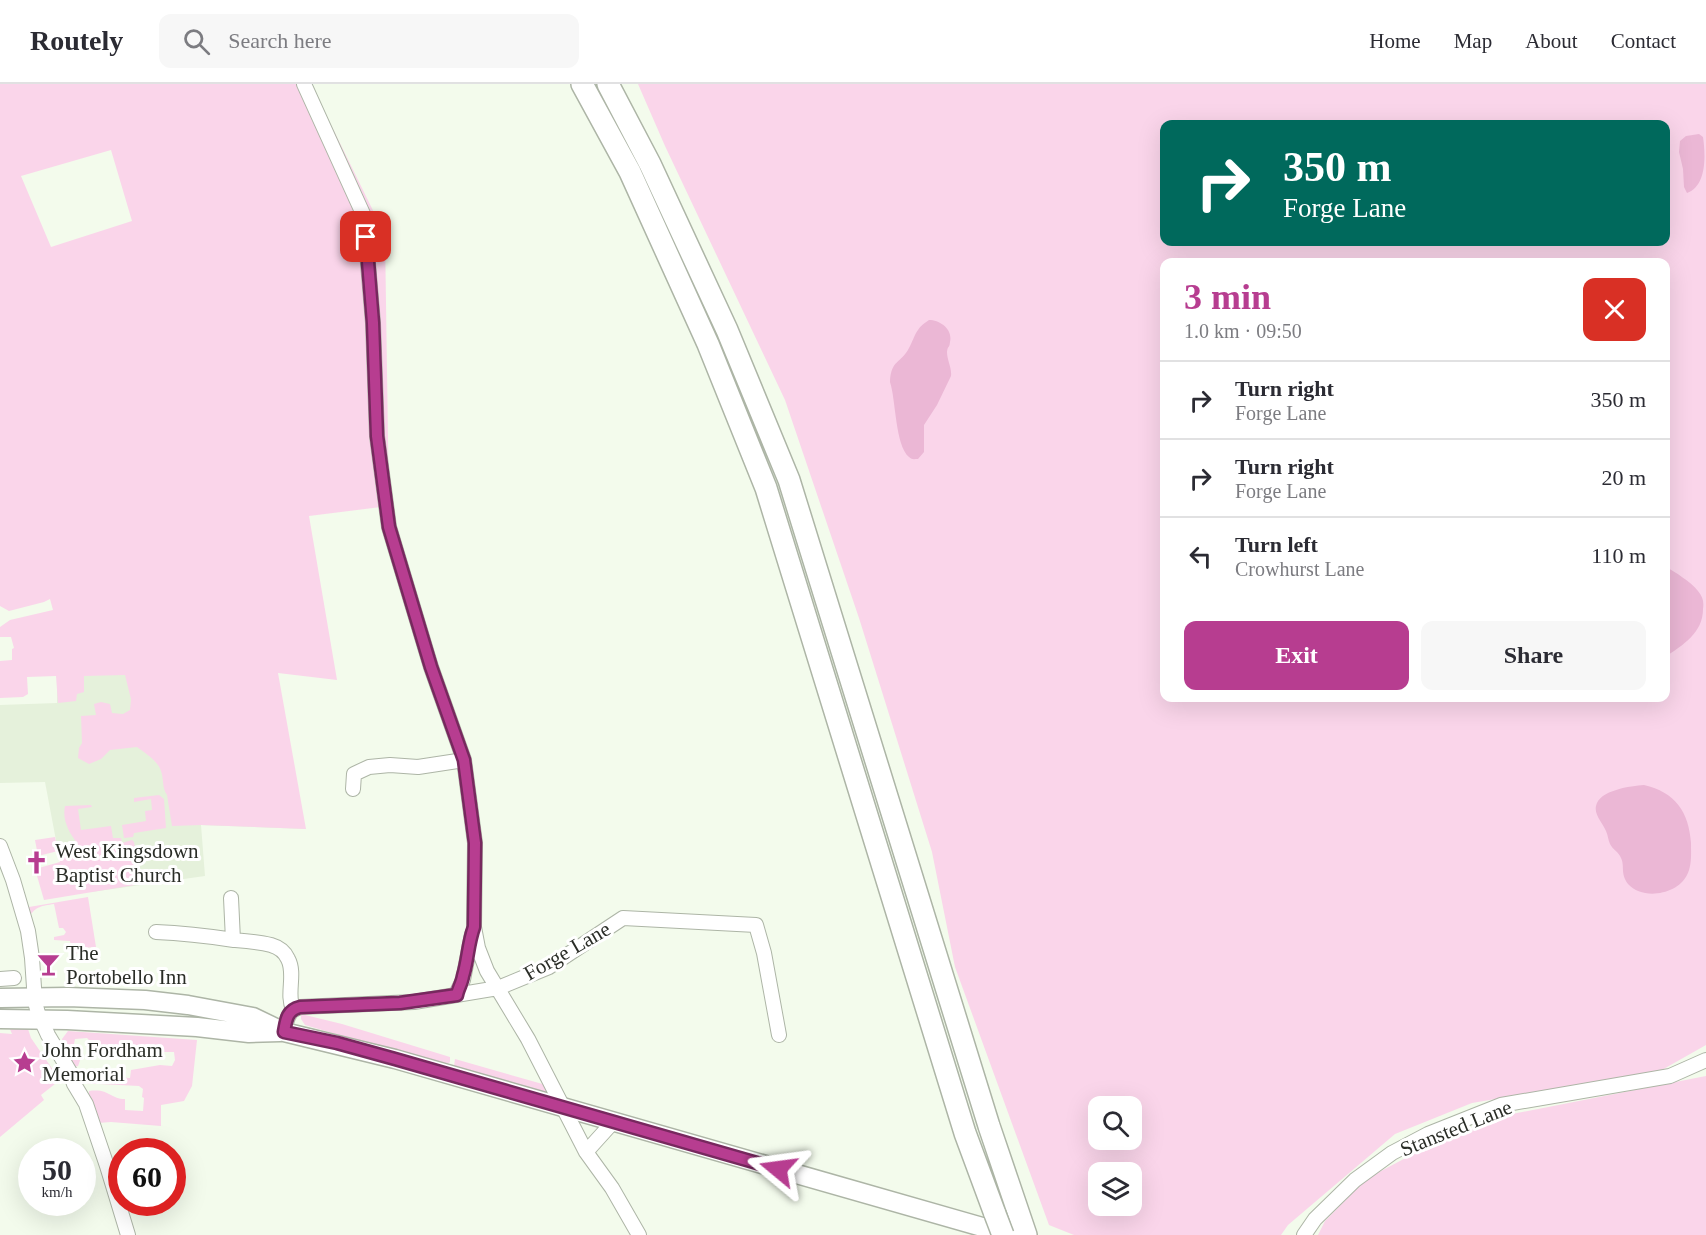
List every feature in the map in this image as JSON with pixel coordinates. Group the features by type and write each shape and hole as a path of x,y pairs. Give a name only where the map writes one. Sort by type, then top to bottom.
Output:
{"highway":[{"path":"582,84 635,183 708,344 766,488 965,1133 1003,1235"},
{"path":"608,84 650,164 727,330 789,480 1019,1231"}],"main road":[{"path":"0,998 37,1008 122,1023 197,1027 249,1033 284,1032 337,1043 1019,1231"},
{"path":"0,1019 37,1008 125,999 188,1005 253,1017 284,1032"}],"street":[{"path":"304,84 364,216 373,323 377,436 389,527 431,667 464,760 475,843 474,927 478,948 483,963 528,1039 586,1152 612,1188 639,1235"},
{"path":"353,789 354,774 369,767 390,765 418,767 464,760"},
{"path":"0,846 28,931 37,1008 86,1104 128,1235"},
{"path":"231,898 233,940"},
{"name":"Forge Lane","path":"293,1009 308,1006 414,1002 498,988 549,967 623,918 756,925 764,953 779,1035"},
{"path":"457,995 463,980 474,927"},
{"path":"156,932 181,933 271,945 284,953 291,967 293,1009 288,1016 284,1032"},
{"path":"181,933 181,947"},
{"path":"0,1005 37,1008"},
{"name":"Stansted Lane","path":"1304,1235 1315,1219 1355,1180 1392,1153 1428,1134 1501,1105 1670,1076 1706,1060"},
{"path":"586,1152 614,1121"}],"shaded area":[{"path":"0,84 311,84 385,235 389,506 309,516 337,680 278,673 306,829 172,826 159,767 137,747 110,750 101,759 89,764 78,758 82,743 81,716 96,715 94,704 101,702 110,704 112,713 123,714 130,710 131,699 125,675 84,676 84,692 77,694 76,701 58,703 56,676 27,677 28,694 23,697 0,698 0,661 12,660 12,649 14,648 11,637 0,637 0,627 10,620 53,610 50,599 9,611 0,606","holes":["111,150 132,221 51,247 21,176"]},
{"path":"638,84 1706,84 1706,1045 1660,1071 1472,1103 1395,1134 1288,1225 1281,1235 1074,1235 1049,1225 955,967 932,852 859,618 785,400"},
{"path":"1699,134 1703,137 1703,170 1698,184 1687,193 1679,152 1680,141 1686,136"},
{"path":"929,320 941,324 950,333 947,352 951,376 924,425 924,452 918,459 913,459 904,451 898,433 890,382 894,365 906,353 918,329"},
{"path":"1670,569 1695,587 1703,600 1700,625 1685,643 1670,654"},
{"path":"143,674 306,829 201,825 205,876 91,892 58,851 45,782 0,783 0,705 57,703 57,676"},
{"path":"1644,785 1664,793 1678,805 1687,822 1691,843 1690,867 1682,882 1668,891 1651,894 1634,889 1628,884 1621,858 1610,844 1596,809 1598,801 1609,793"},
{"path":"159,795 164,799 166,828 134,833 133,837 124,838 122,825 146,821 145,811 152,810 151,799 134,802 134,798"},
{"path":"91,805 92,807 78,809 81,830 111,826 113,838 121,838 122,843 132,840 141,884 44,900 35,869 60,862 58,851 70,849 70,844 77,843 67,826 64,816 65,806"},
{"path":"55,837 58,851 38,856 35,840"},
{"path":"88,897 96,947 82,948 73,957 70,941 54,940 54,937 64,935 66,932 63,928 59,928 54,904 37,909 29,917 29,907"},
{"path":"301,1014 450,1057 450,1062 445,1066 305,1025"},
{"path":"0,1026 23,1026 28,1029 31,1038 60,1080 41,1095 44,1100 0,1137 0,1033 12,1034 10,1029 0,1028"},
{"path":"68,1031 197,1040 192,1086 184,1101 161,1105 161,1126 98,1123 89,1100 89,1091 101,1091 125,1099 125,1110 143,1111 143,1089 139,1086 79,1083 76,1072 79,1069 90,1073 130,1078 131,1070 160,1065 172,1066 175,1060 174,1052 155,1052 150,1047 96,1047 87,1038 75,1039 74,1044 82,1055 78,1066 72,1068 64,1051 62,1039"},
{"path":"455,1059 546,1085 548,1092 547,1094 456,1068"},
{"path":"1706,1076 1706,1235 1318,1235 1325,1221 1366,1179 1432,1144 1507,1115"}],"place":[{"name":"West Kingsdown Baptist Church","path":"37,863"},
{"name":"The Portobello Inn","path":"48,965"},
{"name":"John Fordham Memorial","path":"24,1062"}],"route":[{"path":"366,237 373,323 377,436 389,527 431,667 464,760 475,843 474,927 463,980 457,995 414,1002 300,1007 289,1013 284,1032 337,1043 395,1059 778,1169"}]}
